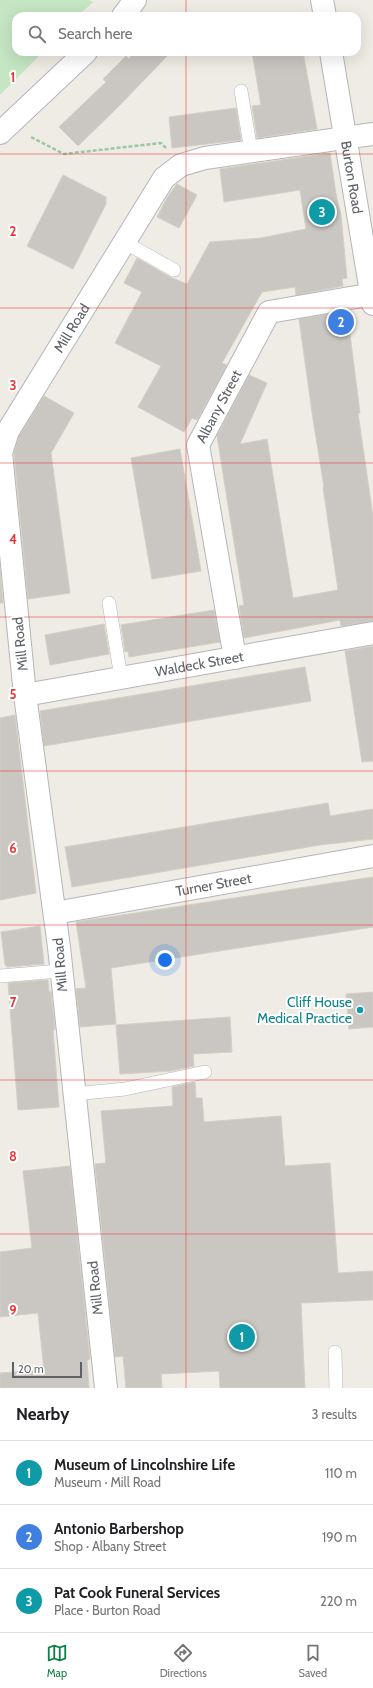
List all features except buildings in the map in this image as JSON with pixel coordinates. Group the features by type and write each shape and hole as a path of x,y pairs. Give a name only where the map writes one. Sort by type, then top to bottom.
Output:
{"street":[{"path":"126,12 135,0"},
{"path":"322,0 324,12"},
{"path":"4,129 82,56"},
{"name":"Burton Road","path":"332,56 372,297"},
{"name":"Mill Road","path":"106,1388 55,913 25,695 2,490 1,453 8,431 164,178 181,165 205,158 373,134"},
{"name":"Albany Street","path":"235,658 198,444 268,312 372,297"},
{"name":"Waldeck Street","path":"25,695 373,632"},
{"name":"Turner Street","path":"55,913 373,856"}],"lane":[{"path":"241,91 251,151"},
{"path":"124,242 174,270"},
{"path":"109,602 121,678"},
{"path":"0,976 60,970"},
{"path":"74,1094 125,1090 205,1072"},
{"path":"335,1352 336,1388"}],"path":[{"path":"4,129 64,154 161,143 181,165"}],"green space":[{"path":"0,0 89,0 93,2 82,12 12,12 12,56 39,56 0,95"}],"place":[{"name":"Pat Cook Funeral Services","path":"322,212"},
{"name":"Antonio Barbershop","path":"341,322"},
{"name":"Cliff House Medical Practice","path":"360,1010"},
{"name":"Museum of Lincolnshire Life","path":"242,1337"}]}
